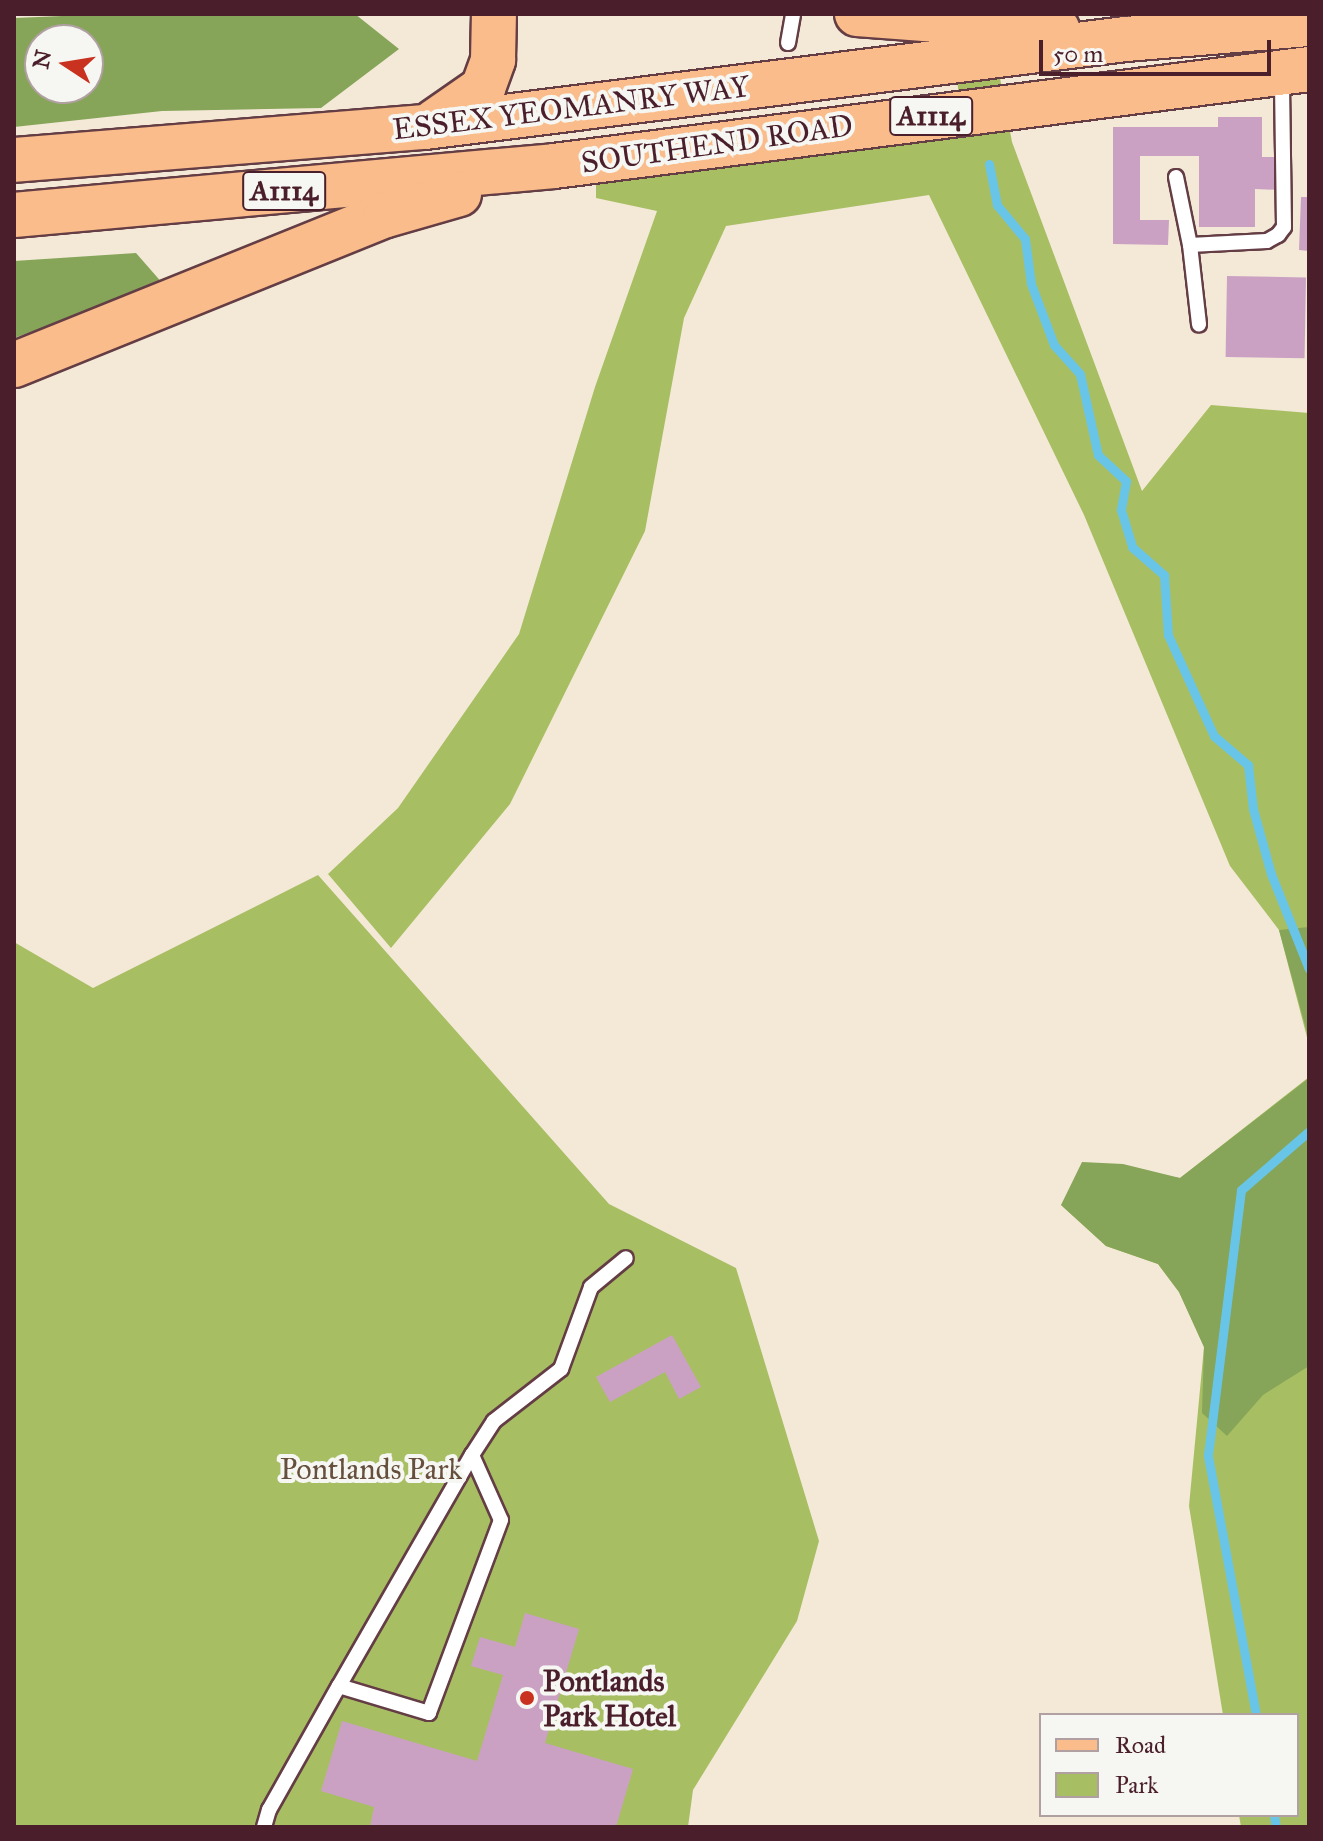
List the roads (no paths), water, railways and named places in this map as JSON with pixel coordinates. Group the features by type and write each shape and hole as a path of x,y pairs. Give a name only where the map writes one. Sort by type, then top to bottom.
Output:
{"main road":[{"path":"425,127 483,88 493,60 494,14"},
{"path":"857,14 1040,26 1126,39"},
{"name":"A1114","path":"1126,39 1309,24"},
{"name":"ESSEX YEOMANRY WAY","path":"14,160 425,127 1126,39"},
{"name":"SOUTHEND ROAD","path":"554,166 1295,71"},
{"path":"14,365 386,215 554,166"},
{"name":"ESSEX YEOMANRY WAY","path":"14,215 554,166"}],"lane":[{"path":"788,43 793,14"},
{"path":"1190,245 1267,241 1284,227 1295,71"},
{"path":"1176,177 1190,245 1199,324"},
{"path":"264,1827 339,1686 472,1455 494,1421 561,1369 591,1287 626,1258"},
{"path":"339,1686 429,1713 501,1520 472,1455"}],"waterway":[{"path":"989,164 997,205 1025,239 1031,284 1054,345 1080,374 1098,455 1126,481 1121,510 1132,547 1164,575 1168,635 1214,736 1248,765 1253,809 1271,874 1309,969"},
{"path":"1256,1713 1208,1455 1241,1190 1309,1131"},
{"path":"1274,1817 1276,1827"}],"place":[{"name":"Pontlands Park Hotel","path":"527,1698"}],"park label":[{"name":"Pontlands Park","path":"371,1469"}]}
